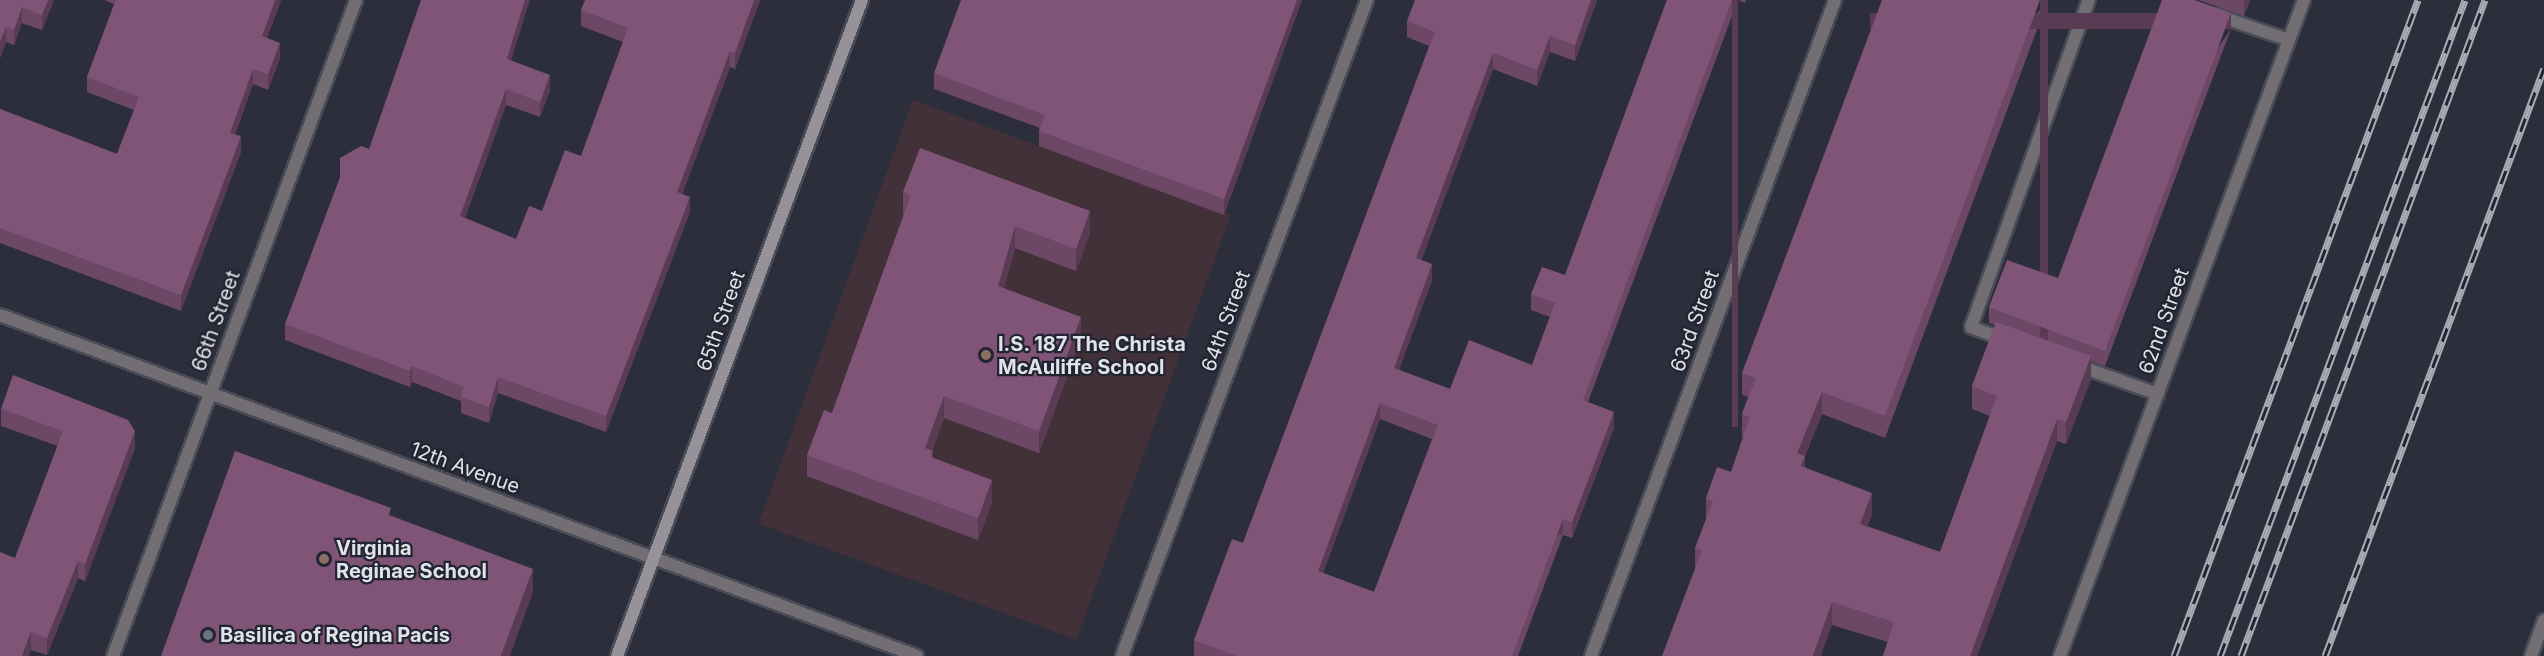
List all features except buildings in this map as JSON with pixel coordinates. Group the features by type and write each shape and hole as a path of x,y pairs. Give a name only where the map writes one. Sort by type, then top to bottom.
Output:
{"main road":[{"name":"65th Street","path":"617,656 862,0"}],"street":[{"name":"66th Street","path":"113,656 356,0"},
{"name":"64th Street","path":"1122,656 1367,0"},
{"name":"63rd Street","path":"1591,656 1835,0"},
{"path":"2014,343 1971,327 2089,0"},
{"name":"62nd Street","path":"2060,656 2304,0"},
{"path":"2203,10 2289,40"},
{"name":"12th Avenue","path":"0,315 917,656"},
{"path":"2058,358 2158,394"},
{"path":"2531,656 2544,620"}],"shaded area":[{"path":"913,100 1231,216 1076,639 759,524"}],"railway":[{"path":"2174,656 2418,0"},
{"path":"2220,656 2465,0"},
{"path":"2241,656 2485,0"},
{"path":"2325,656 2544,68"}],"place":[{"name":"I.S. 187 The Christa McAuliffe School","path":"986,355"},
{"name":"Virginia Reginae School","path":"324,559"},
{"name":"Basilica of Regina Pacis","path":"208,635"}]}
